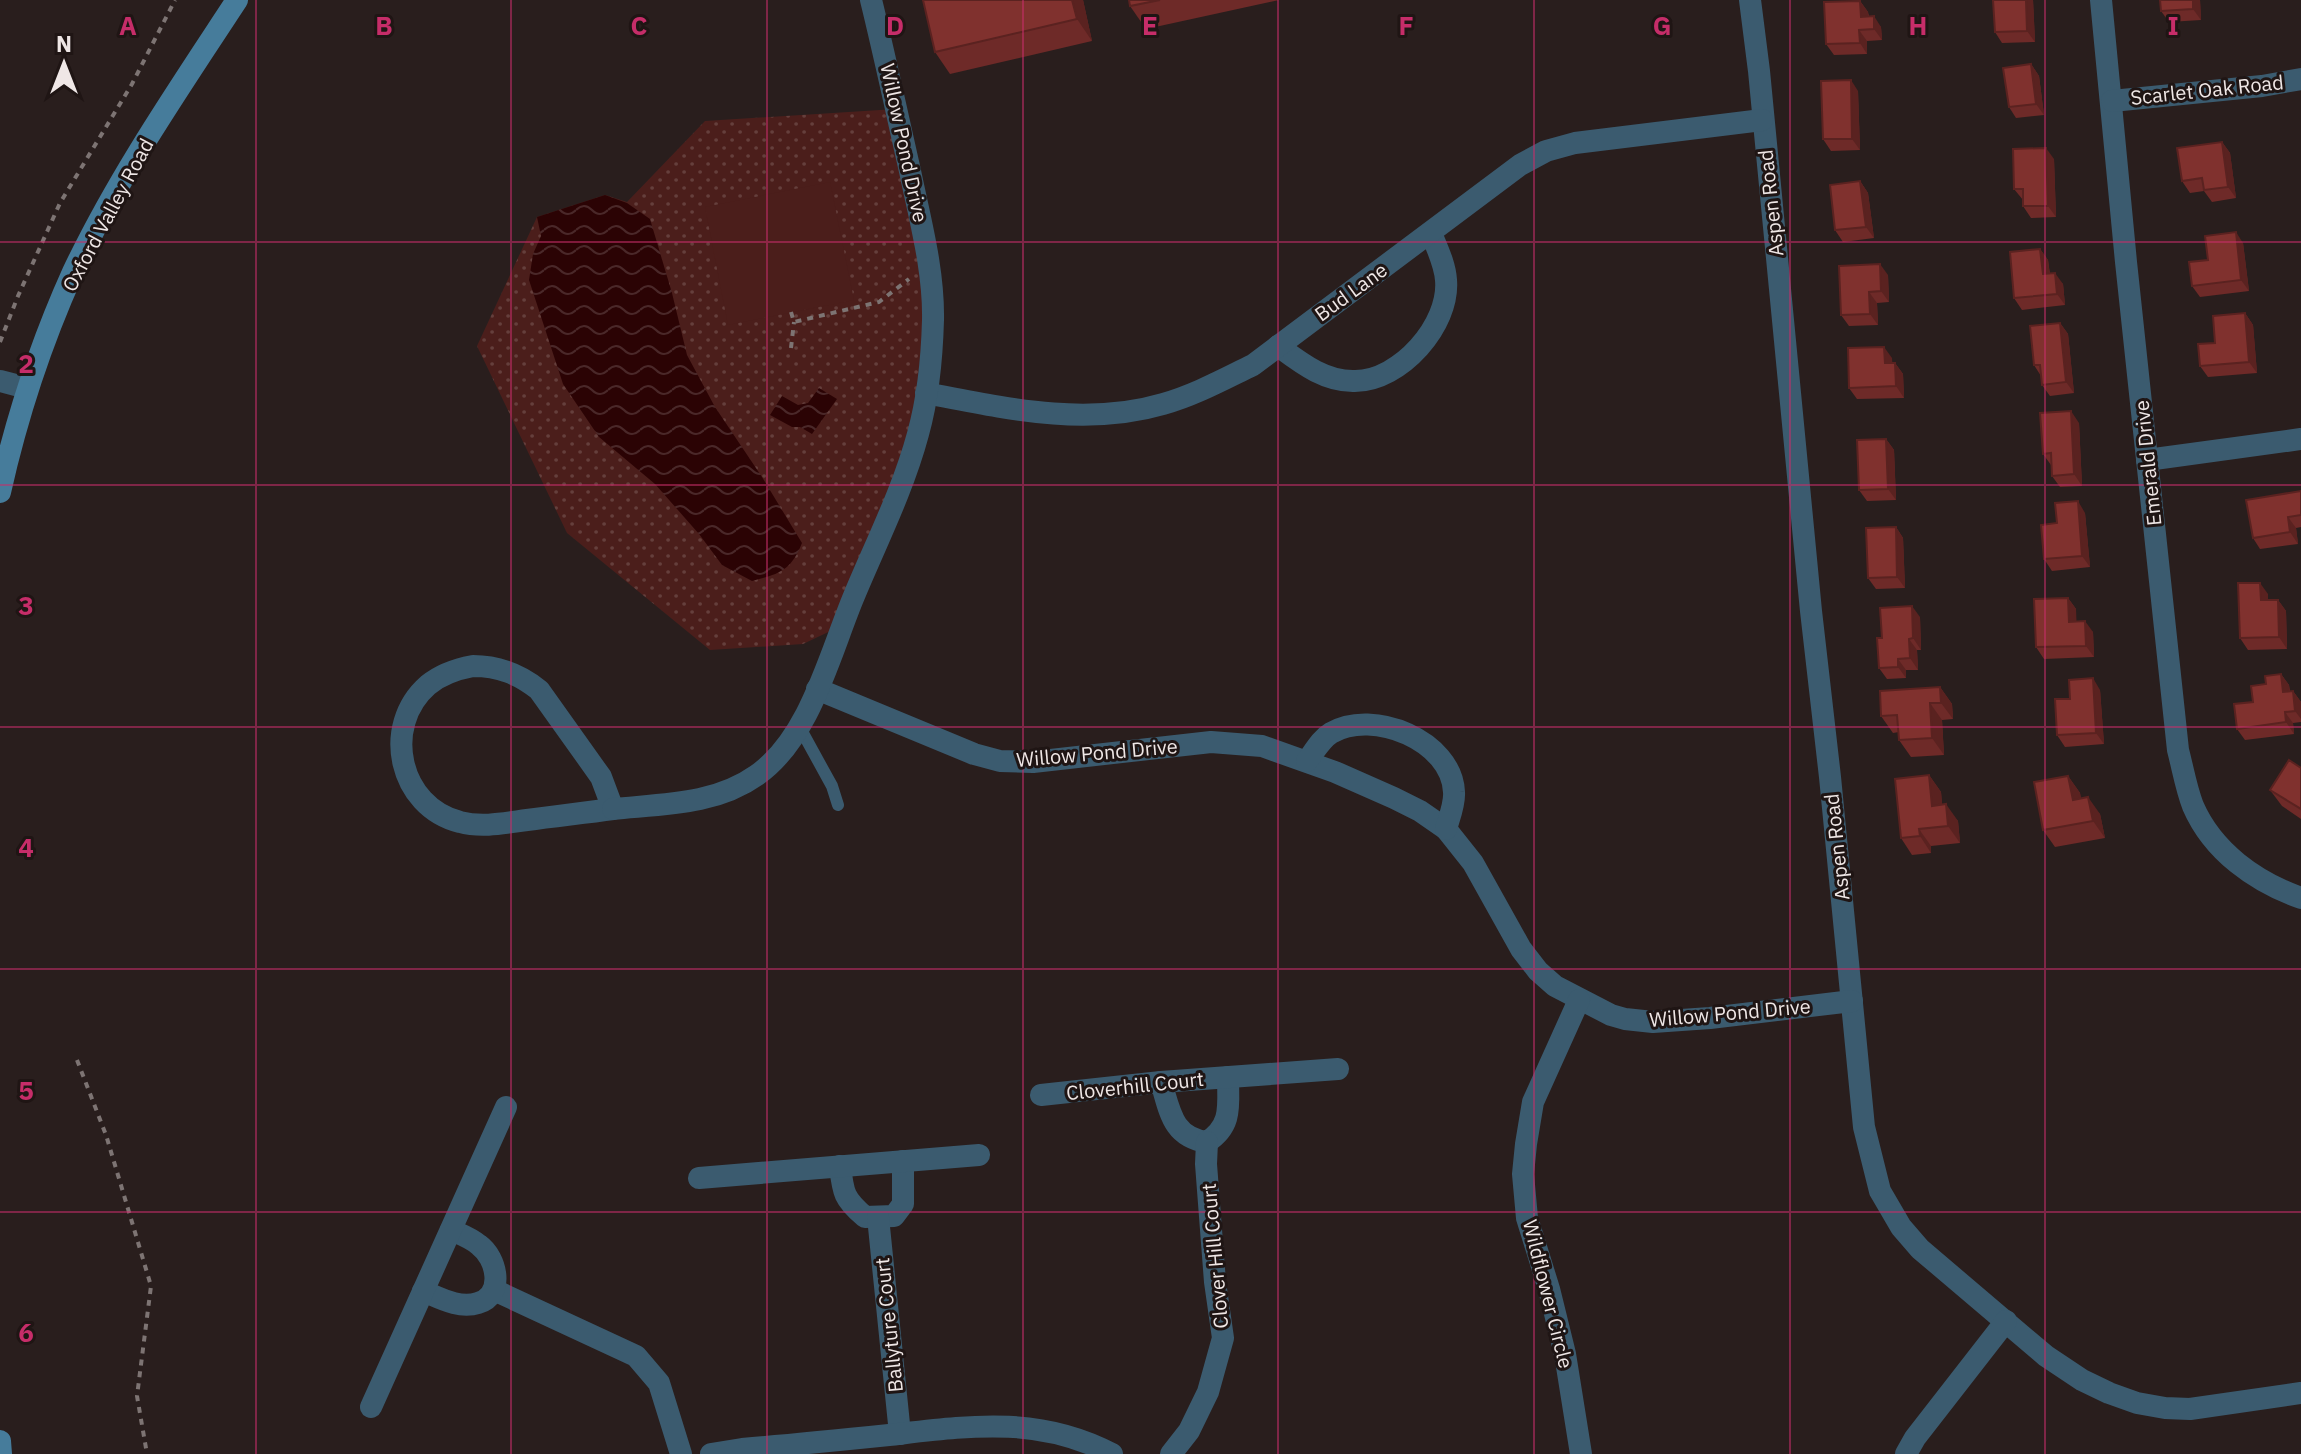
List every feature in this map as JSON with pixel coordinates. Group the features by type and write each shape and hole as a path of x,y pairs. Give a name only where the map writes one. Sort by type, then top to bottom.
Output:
{"main road":[{"name":"Oxford Valley Road","path":"0,492 27,388 73,272 167,107 237,0"},
{"path":"0,1441 1,1454"}],"street":[{"name":"Willow Pond Drive","path":"871,0 924,236 933,321 919,432 817,689 974,754 1000,761 1033,762 1211,742 1262,746 1307,761 1394,798 1446,829 1473,863 1530,960 1555,986 1579,1000 1625,1019 1653,1022 1710,1018 1852,1001"},
{"name":"Aspen Road","path":"1750,0 1864,1127 1880,1191 1901,1227 1920,1249 2046,1356 2082,1380 2109,1393 2137,1403 2190,1409 2301,1393"},
{"name":"Emerald Drive","path":"2101,0 2178,750 2194,808 2211,835 2231,858 2256,878 2301,898"},
{"name":"Scarlet Oak Road","path":"2112,101 2262,86 2301,79"},
{"name":"Bud Lane","path":"926,393 1056,414 1125,412 1163,404 1206,388 1253,365 1520,165 1546,151 1590,140 1762,120"},
{"path":"1278,346 1308,368 1353,382 1369,380 1393,370 1411,356 1428,336 1446,291 1444,266 1431,233"},
{"path":"0,381 27,388"},
{"path":"2147,460 2301,439"},
{"path":"613,809 601,777 539,690 525,679 509,671 473,666 459,669 428,685 416,698 402,735 401,751 409,780 432,809 461,823 485,825 702,800 741,785 760,773 781,752 799,726 817,689"},
{"path":"1307,761 1323,739 1349,726 1379,724 1401,730 1435,754 1450,778 1454,793 1446,829"},
{"name":"Wildflower Circle","path":"1579,1000 1533,1102 1523,1174 1527,1218 1565,1354 1581,1454"},
{"path":"1161,1082 1174,1124 1187,1136 1207,1142 1225,1125 1228,1077 1338,1069"},
{"name":"Cloverhill Court","path":"1041,1095 1228,1077"},
{"path":"371,1407 506,1107"},
{"name":"Clover Hill Court","path":"1171,1454 1189,1431 1208,1392 1223,1338 1215,1282 1207,1142"},
{"path":"699,1178 979,1155"},
{"path":"840,1166 844,1195 850,1204 865,1217 894,1216 903,1204 903,1161"},
{"name":"Ballyture Court","path":"878,1217 900,1434"},
{"path":"423,1291 461,1305 478,1303 494,1290 496,1275 489,1255 479,1245 451,1230"},
{"path":"494,1290 636,1356 659,1383 681,1454"},
{"path":"1906,1454 1915,1438 2006,1321"},
{"path":"711,1454 974,1425 1038,1428 1073,1437 1112,1454"}],"lane":[{"path":"799,726 832,786 838,805"}],"path":[{"path":"0,342 60,203 132,84 175,0"},
{"path":"794,322 879,302 909,279"},
{"path":"791,312 794,322 791,348"},
{"path":"77,1060 106,1135 151,1286 137,1396 147,1454"}],"shaded area":[{"path":"896,109 924,235 926,393 841,626 803,644 710,650 567,533 477,346 537,217 605,195 627,202 705,121"},
{"path":"830,182 854,300 728,325 705,207"}],"water":[{"path":"605,195 627,203 650,219 687,355 715,407 802,543 793,560 777,573 752,581 722,565 655,484 599,437 563,384 529,280 533,254 541,236 537,217"},
{"path":"819,388 837,399 812,434 770,415 782,396 798,405 808,403"}],"building":[{"path":"923,0 1072,0 1077,19 935,52"},
{"path":"1129,0 1160,0 1130,6"},
{"path":"1993,0 2026,0 2027,31 1995,32"},
{"path":"2160,0 2193,0 2193,9 2161,11"},
{"path":"1860,1 1861,17 1874,16 1874,29 1859,30 1860,43 1826,44 1824,2"},
{"path":"2031,64 2036,104 2009,107 2003,68"},
{"path":"1851,80 1852,139 1823,139 1821,81"},
{"path":"2222,142 2228,187 2204,190 2202,178 2182,181 2177,148"},
{"path":"2046,148 2048,206 2023,206 2023,189 2014,189 2013,149"},
{"path":"1860,181 1866,227 1835,230 1830,185"},
{"path":"2236,232 2241,280 2192,286 2189,262 2208,260 2205,236"},
{"path":"2040,249 2043,274 2055,273 2057,294 2014,298 2010,252"},
{"path":"1880,264 1881,291 1869,292 1870,314 1841,315 1839,266"},
{"path":"2245,313 2249,362 2200,366 2198,344 2215,343 2213,316"},
{"path":"2060,323 2066,382 2042,385 2040,365 2034,365 2030,326"},
{"path":"1884,347 1885,363 1895,363 1896,386 1849,388 1848,348"},
{"path":"2071,411 2074,474 2052,476 2051,453 2043,454 2040,413"},
{"path":"1886,439 1888,489 1859,490 1857,440"},
{"path":"2301,491 2301,515 2288,517 2290,532 2253,538 2246,500"},
{"path":"2078,501 2082,556 2044,559 2041,525 2057,523 2055,503"},
{"path":"1896,527 1897,577 1868,578 1866,528"},
{"path":"2238,583 2260,583 2261,600 2278,600 2279,637 2240,638"},
{"path":"2068,598 2069,622 2085,621 2086,646 2036,647 2034,599"},
{"path":"1912,606 1910,658 1898,659 1898,667 1879,668 1877,638 1882,638 1880,608"},
{"path":"2281,674 2283,692 2293,691 2295,711 2285,712 2286,722 2237,729 2234,704 2253,702 2251,686 2266,684 2265,676"},
{"path":"2093,678 2096,733 2057,735 2055,699 2070,699 2069,680"},
{"path":"1940,687 1941,703 1930,703 1932,738 1899,740 1897,715 1881,716 1880,691"},
{"path":"2289,760 2301,768 2301,809 2270,790"},
{"path":"1929,775 1932,806 1946,804 1948,826 1919,829 1920,836 1901,838 1895,779"},
{"path":"2068,776 2073,800 2088,797 2093,821 2043,830 2034,782"}]}
